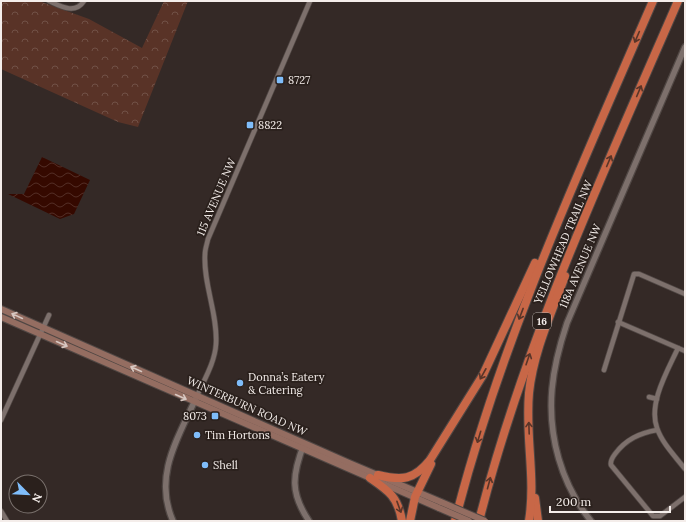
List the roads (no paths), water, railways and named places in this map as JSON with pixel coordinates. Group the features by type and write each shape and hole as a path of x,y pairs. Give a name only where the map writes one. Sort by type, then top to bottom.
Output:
{"highway":[{"name":"YELLOWHEAD TRAIL NW","path":"455,521 478,437 504,358 567,200 653,1"},
{"name":"YELLOWHEAD TRAIL NW","path":"478,521 501,441 536,337 562,270 678,1"},
{"path":"529,521 532,490 528,411 532,373 550,318 602,176"},
{"path":"378,475 399,479 408,478 416,474 430,460 483,375 546,237 567,200"},
{"path":"410,521 416,494 442,442"},
{"path":"531,467 538,521"},
{"path":"370,478 392,493 400,508 402,521"}],"main road":[{"name":"WINTERBURN ROAD NW","path":"1,309 41,331 194,402 378,475 469,521"},
{"name":"WINTERBURN ROAD NW","path":"1,317 41,331 197,396 370,478 416,494"},
{"name":"WINTERBURN ROAD NW","path":"440,505 485,521"}],"street":[{"path":"49,1 67,8 76,8 84,1"},
{"name":"115 AVENUE NW","path":"173,521 167,505 165,491 166,474 172,449 215,355 216,344 214,310 205,265 205,252 208,239 310,1"},
{"name":"118A AVENUE NW","path":"591,521 573,496 560,467 557,452 553,431 552,390 558,352 567,323 685,46"},
{"path":"604,370 634,274 639,274 685,294"},
{"path":"1,420 49,315"},
{"path":"618,322 685,351"},
{"path":"678,348 657,399 654,416 663,440 685,469"},
{"path":"649,397 657,399"},
{"path":"658,430 643,433 630,439 617,452 611,465 653,516 660,516 685,497"},
{"path":"303,445 296,466 294,484 298,502 309,521"},
{"path":"1,511 7,521"}],"water":[{"path":"42,157 90,180 74,214 60,219 8,194 24,194"}],"place":[{"name":"8727","path":"280,80"},
{"name":"8822","path":"250,125"},
{"name":"Donna’s Eatery & Catering","path":"240,383"},
{"name":"8073","path":"215,416"},
{"name":"Tim Hortons","path":"197,435"},
{"name":"Shell","path":"205,465"}]}
